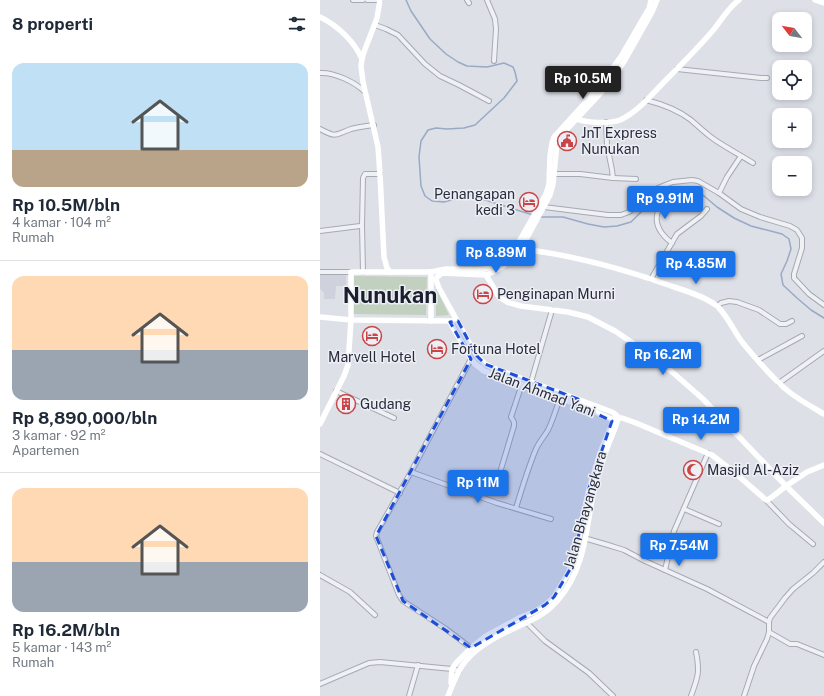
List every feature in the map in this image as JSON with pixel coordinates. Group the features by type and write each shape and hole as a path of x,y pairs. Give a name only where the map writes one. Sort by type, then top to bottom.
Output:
{"main road":[{"path":"380,0 375,25 362,59 362,71 378,147 384,257 387,268 390,272"},
{"path":"651,0 647,12 622,55 557,141 552,190 512,259 502,267 486,275 495,292 503,300 513,304 579,314 596,320 656,359 703,399 786,486 824,522"},
{"path":"815,0 824,3"},
{"path":"574,118 591,122 606,122 624,118 636,110 709,35 736,1"},
{"path":"320,17 334,25 350,40 362,59"},
{"path":"541,209 548,189 550,156 553,139 574,118"},
{"path":"320,424 348,365 351,320 351,272 431,272 446,269 485,269 491,267 518,248 570,257 651,279 692,293 713,303 722,312 742,341 779,383 824,414"},
{"path":"380,272 384,257"},
{"path":"431,272 432,321"},
{"name":"Jalan Ahmad Yani","path":"486,275 442,273 436,280 476,355 485,364 577,402 611,419"},
{"path":"320,317 351,320 458,321"},
{"name":"Jalan Ahmad Yani","path":"450,322 471,359 484,371 560,398 612,412 618,417 636,423 708,454 717,459 766,500"},
{"path":"611,419 618,417"},
{"name":"Jalan Bhayangkara","path":"451,688 461,666 469,657 488,642 545,612 568,587 578,568 583,538 597,480 618,417"},
{"name":"Jalan Bhayangkara","path":"452,669 470,648 486,636 534,612 554,596 572,566 583,538 585,506 589,488 601,450 612,424 611,419"},
{"path":"766,500 807,472 824,465"},
{"path":"448,696 451,688 452,669"}],"street":[{"path":"353,0 363,0"},
{"path":"367,0 380,0"},
{"path":"487,0 495,19 496,29 494,62"},
{"path":"375,25 398,35 424,64 440,76 489,102"},
{"path":"677,69 767,78"},
{"path":"320,73 337,76 356,85 366,92"},
{"path":"646,100 667,106 676,111 691,120 715,140 752,163"},
{"path":"606,122 607,145 613,178"},
{"path":"320,128 329,134 334,135 351,129 374,125"},
{"path":"719,193 727,177 741,156"},
{"path":"363,272 363,178 365,174 380,174"},
{"path":"554,174 580,174 636,179"},
{"path":"541,209 622,215 629,212 656,190 669,183 692,180 698,181 719,193 741,209 760,217 790,226 797,230 802,238 802,248 794,278 809,294 824,305"},
{"path":"656,190 662,202 657,215 657,222 662,234 672,243"},
{"path":"651,279 679,232 708,209"},
{"path":"320,231 362,225"},
{"path":"320,272 351,272"},
{"path":"717,306 721,303 729,301 737,302 759,310 780,324 786,324 792,321"},
{"path":"531,382 552,310"},
{"path":"758,360 802,336"},
{"path":"779,383 824,351"},
{"path":"470,648 446,629 406,604 401,599 376,536 412,472 471,359"},
{"path":"498,479 514,426 514,422 511,417 522,384"},
{"path":"336,391 394,418"},
{"path":"516,508 536,448 550,424 560,398"},
{"path":"320,454 400,493"},
{"path":"665,570 672,539 708,454"},
{"path":"412,472 497,503 551,519"},
{"path":"766,500 789,524 813,544"},
{"path":"684,509 719,524"},
{"path":"583,538 624,550 707,589 769,622"},
{"path":"744,696 754,666 769,632 769,622 777,608 789,592 824,562"},
{"path":"320,575 350,592 375,615"},
{"path":"526,622 545,641 578,665 613,696"},
{"path":"769,632 790,644 797,644 824,655"},
{"path":"691,696 699,669 696,652"},
{"path":"320,684 369,663 380,662 418,665 459,671"},
{"path":"409,696 418,665"}],"highlighted area":[{"path":"458,321 476,355 485,364 578,399 576,404 612,421 589,488 572,566 554,597 545,605 471,648 403,601 376,536 471,359 450,322"}],"shaded area":[{"path":"320,275 346,275 346,286 336,286 335,299 324,299 324,293 320,289"}],"green space":[{"path":"354,276 427,277 426,315 353,314"},
{"path":"436,288 449,315 436,316"}],"waterway":[{"path":"406,0 411,11 430,39 446,54 467,66 487,67 504,63 513,67 517,81 504,98 475,125 464,128 436,128 428,130 421,141 419,157 421,186 425,196 432,201 444,202 469,195 533,215"},
{"path":"540,217 563,217 604,227 617,226 631,222 643,210 650,200 663,193 677,188 691,188 734,218 751,226 782,234 789,239 791,249 781,274 783,285 811,310 824,318"}],"place":[{"name":"JnT Express Nunukan","path":"567,141"},
{"name":"Penangapan kedi 3","path":"529,202"},
{"name":"Penginapan Murni","path":"483,294"},
{"name":"Marvell Hotel","path":"372,336"},
{"name":"Fortuna Hotel","path":"437,349"},
{"name":"Gudang","path":"346,404"},
{"name":"Masjid Al-Aziz","path":"693,470"}],"district":[{"name":"Nunukan","path":"390,295"}]}
